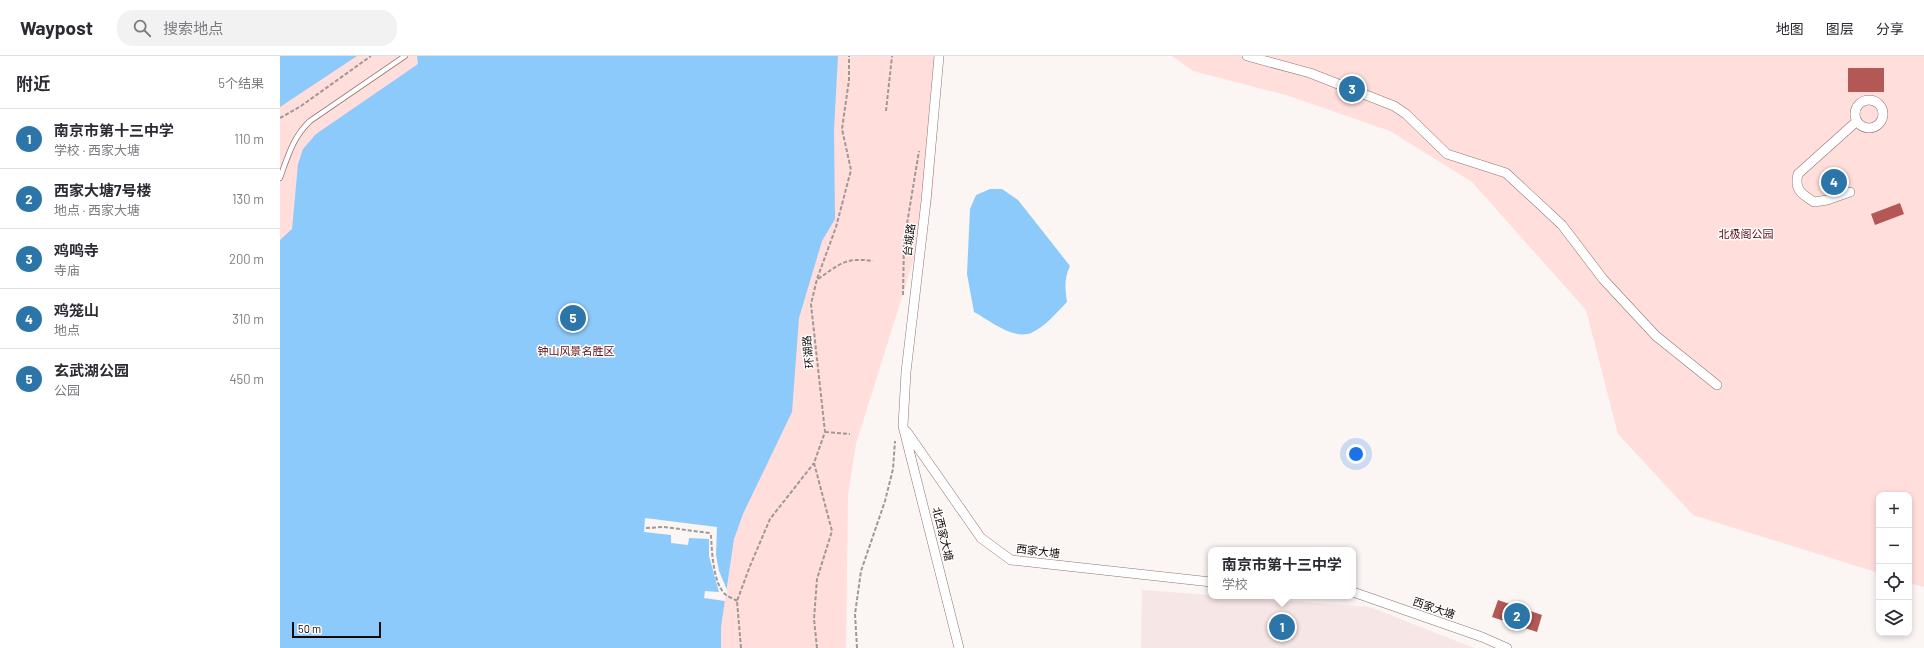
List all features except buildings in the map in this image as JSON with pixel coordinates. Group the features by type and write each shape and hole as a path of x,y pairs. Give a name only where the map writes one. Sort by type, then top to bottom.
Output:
{"street":[{"name":"台城路","path":"903,426 906,372 926,201 939,56"},
{"path":"1247,56 1310,73 1394,106 1406,114 1447,154 1506,173 1562,225 1603,279 1656,336 1717,385"},
{"path":"1850,192 1828,200 1814,202 1800,191 1796,183 1798,174 1857,121"},
{"name":"西家大塘","path":"903,426 981,538 1011,560 1208,582"},
{"name":"北西家大塘","path":"903,426 959,648"},
{"name":"西家大塘","path":"1356,593 1482,637 1507,648"}],"lane":[{"path":"280,178 292,146 300,131 305,126 405,56"}],"path":[{"path":"280,118 301,106 371,56"},
{"name":"环湖路","path":"737,601 770,518 814,463 825,432 811,304 817,279 836,227 851,170 842,129 850,80 848,56"},
{"path":"886,111 892,56"},
{"path":"904,296 904,242 920,145"},
{"path":"817,279 843,262 855,258 873,261"},
{"path":"825,432 850,434"},
{"path":"857,648 855,614 861,571 893,469 895,439"},
{"path":"814,463 832,531 817,579 814,619 817,648"},
{"path":"646,528 657,527 709,533 711,536 715,572 720,586 726,595 737,601 741,648"}],"shaded area":[{"path":"1142,590 1208,595 1208,599 1263,599 1370,607 1474,648 1141,648"}],"green space":[{"name":"钟山风景名胜区","path":"280,56 942,56 932,201 856,444 848,495 846,648 280,648"},
{"name":"北极阁公园","path":"1172,56 1924,56 1924,587 1912,584 1912,492 1876,492 1876,572 1693,515 1618,434 1586,310 1472,182 1390,131 1286,95 1193,71"}],"water":[{"path":"280,56 357,56 280,107"},
{"name":"钟山风景名胜区","path":"417,56 838,56 834,130 835,219 822,241 799,318 792,412 743,514 734,539 721,627 721,648 280,648 280,240 292,229 298,164 303,149 316,134 418,64"},
{"path":"990,189 1002,189 1018,200 1070,266 1066,284 1067,302 1046,323 1031,333 1017,334 1009,332 974,312 967,274 970,209 976,195"}],"pier":[{"path":"645,518 717,527 716,555 719,571 727,590 725,601 704,598 705,591 719,592 709,556 709,539 689,538 688,545 671,543 671,535 644,532"}],"place":[{"name":"鸡鸣寺","path":"1352,89"},
{"name":"鸡笼山","path":"1834,182"},
{"name":"玄武湖公园","path":"573,318"},
{"name":"西家大塘7号楼","path":"1517,616"},
{"name":"南京市第十三中学","path":"1282,627"}]}
